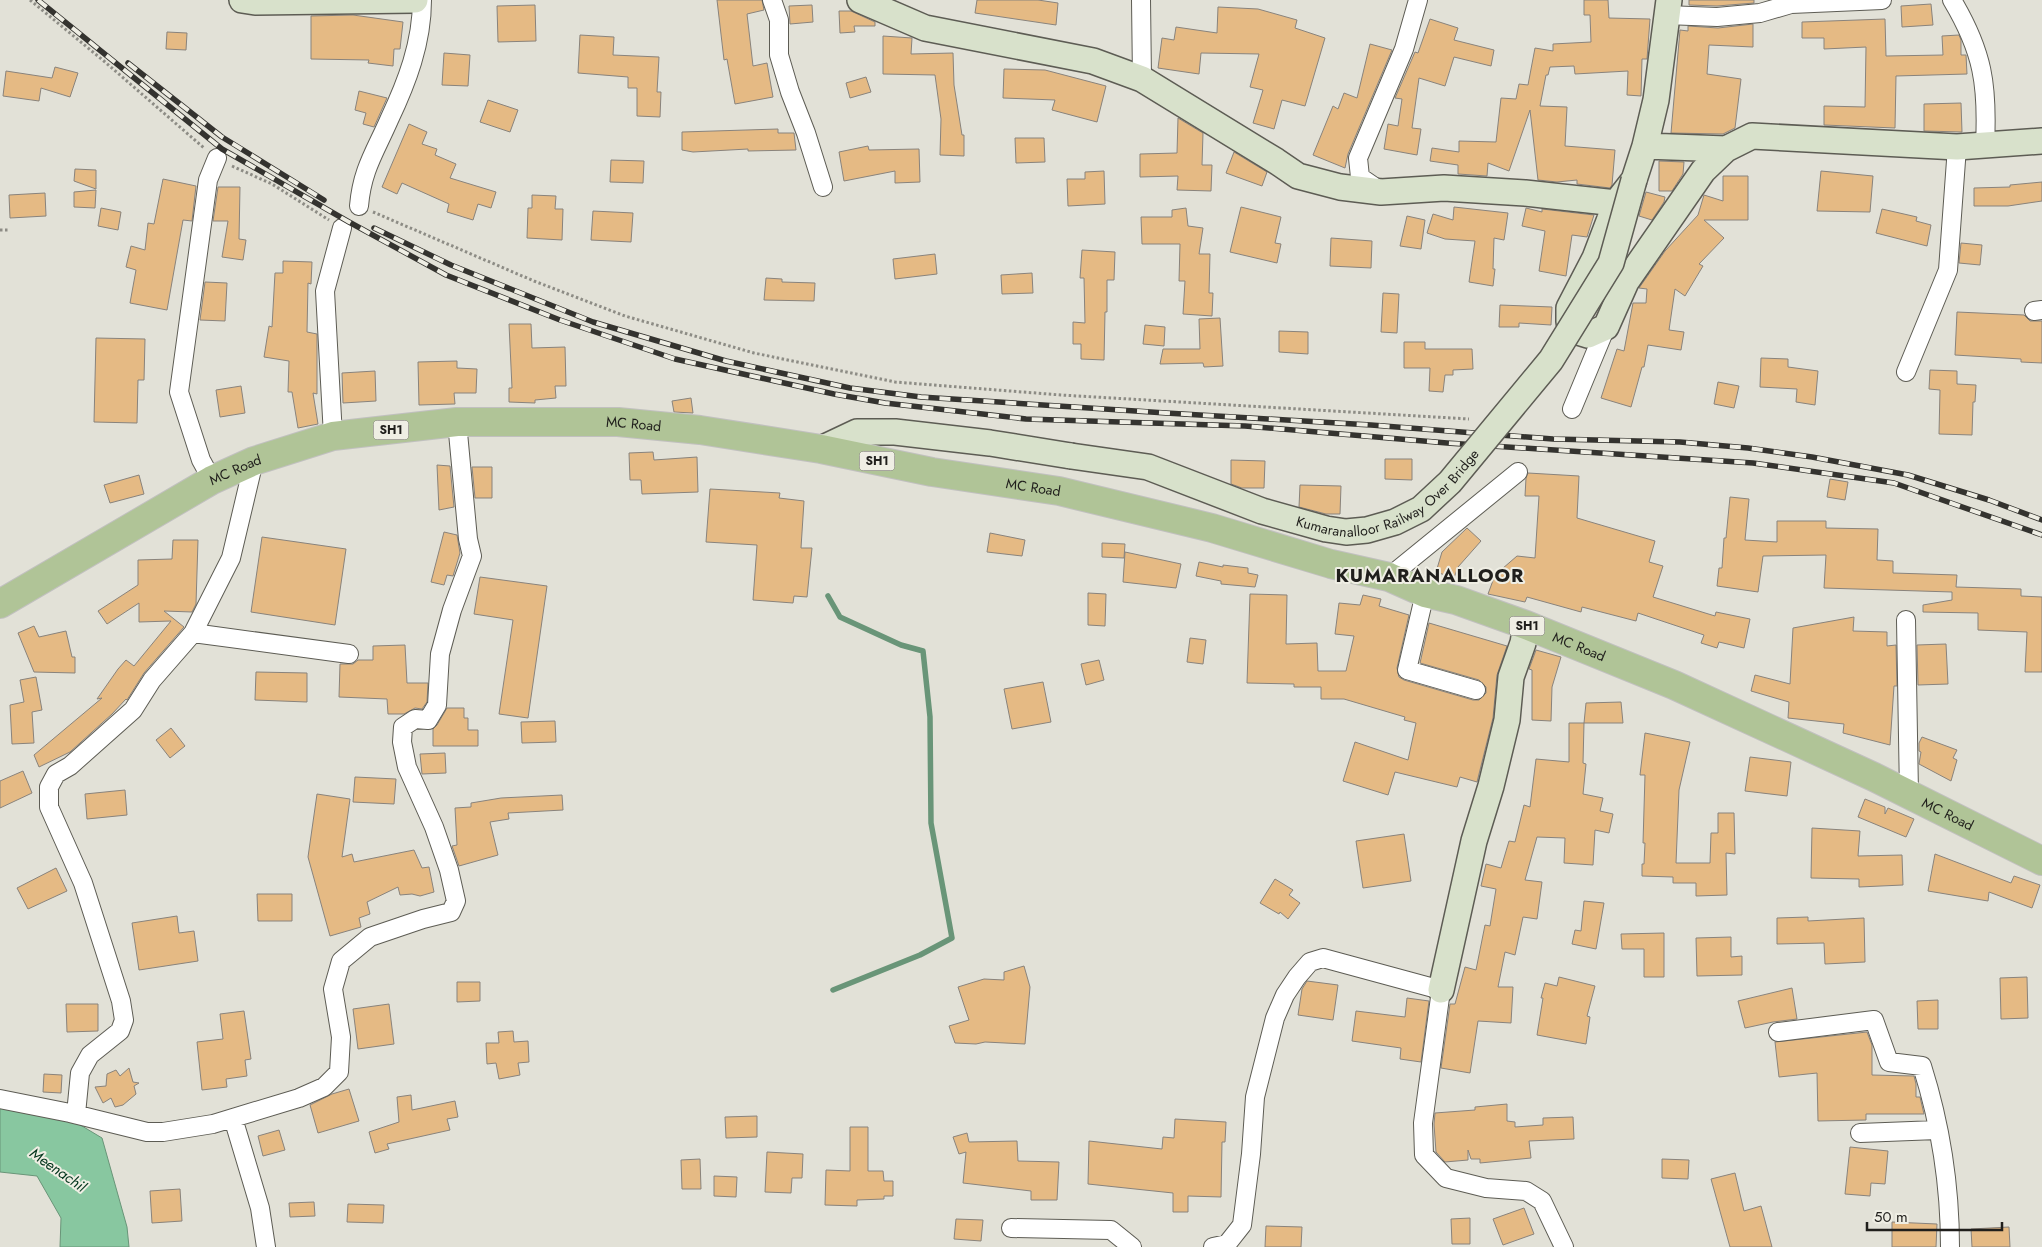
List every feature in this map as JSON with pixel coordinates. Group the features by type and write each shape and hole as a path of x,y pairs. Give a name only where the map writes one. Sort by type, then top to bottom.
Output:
{"main road":[{"name":"MC Road","path":"0,604 212,480 254,461 333,436 457,422 618,422 700,430 821,449 932,472 1059,491 1212,528 1331,564 1390,577 1425,593 1456,600 1526,625 1674,685 1909,794 2042,861"}],"street":[{"path":"242,0 255,2 415,0"},
{"path":"358,206 360,185 370,157 403,90 415,55 422,22 422,0"},
{"path":"772,0 778,20 779,54 790,92 806,133 823,186"},
{"path":"860,0 925,28 1093,61 1142,80 1298,176 1340,187 1381,192 1444,188 1525,193 1616,203"},
{"path":"1142,0 1142,80"},
{"path":"1381,192 1360,177 1358,158 1397,66 1418,0"},
{"path":"1667,7 1717,17 1760,13 1791,4 1882,0"},
{"path":"1952,0 1968,27 1984,73 1987,111 1985,145"},
{"name":"Kumaranalloor Railway Over Bridge","path":"821,449 856,432 895,432 990,443 1148,468 1262,511 1326,529 1346,532 1367,530 1395,522 1421,509 1450,482 1551,360 1611,263 1645,146 1656,100 1667,7"},
{"path":"1572,409 1626,282 1703,171 1726,149 1752,136 1957,146 2042,140"},
{"path":"1645,146 1726,149"},
{"path":"1906,372 1948,270 1957,146"},
{"path":"212,480 201,460 179,392 208,180 216,158"},
{"path":"1606,328 1588,335 1574,331 1568,322 1569,308 1595,258 1616,203 1634,180"},
{"path":"333,436 325,291 342,228"},
{"path":"0,1099 76,1114 147,1132 163,1132 233,1118 299,1098 324,1087 339,1072 341,1037 333,989 342,961 370,937 422,919 451,912 456,902 449,870 434,827 407,767 402,742 403,727 415,719 428,720 436,705 440,654 452,610 472,556 468,539 457,422"},
{"path":"932,472 940,437"},
{"path":"982,480 990,443"},
{"path":"76,1114 80,1073 90,1055 120,1031 124,1020 122,1001 83,883 48,807 48,787 56,774 70,766 132,710 152,680 193,633 231,558 254,461"},
{"path":"1390,577 1518,472"},
{"path":"1425,593 1407,670 1476,690"},
{"path":"1906,620 1909,794"},
{"path":"1526,625 1512,678 1507,720 1491,786 1474,841 1441,990 1423,1123 1424,1155 1446,1178 1486,1188 1526,1191 1542,1201 1564,1247"},
{"path":"193,633 349,654"},
{"path":"1213,1247 1227,1244 1242,1225 1251,1154 1255,1097 1268,1043 1275,1018 1285,995 1310,962 1323,958 1441,990"},
{"path":"1778,1032 1874,1020 1889,1062 1922,1066 1930,1092 1937,1130 1950,1222 1950,1247"},
{"path":"233,1118 260,1208 266,1247"},
{"path":"1860,1132 1937,1130"},
{"path":"1011,1228 1111,1230 1132,1247"}],"path":[{"path":"30,0 105,62"},
{"path":"358,206 534,281 625,316 754,353 895,382 1061,395 1469,418"},
{"path":"0,230 10,230"}],"water":[{"name":"Meenachil","path":"0,1107 62,1114 102,1138 127,1227 129,1247 60,1247 61,1218 37,1176 0,1172"}],"building":[{"path":"717,0 762,0 764,10 747,14 753,66 767,63 773,97 735,104 727,59 724,60"},
{"path":"977,0 1038,0 1058,3 1056,25 975,13"},
{"path":"1584,0 1608,0 1609,18 1650,19 1647,59 1642,59 1641,96 1627,95 1628,71 1575,74 1574,66 1550,67 1548,75 1546,75 1540,106 1567,107 1565,146 1615,150 1612,185 1610,188 1577,184 1577,180 1557,182 1538,180 1530,110 1509,171 1488,163 1487,176 1458,174 1458,165 1430,161 1432,148 1459,152 1459,141 1496,142 1501,98 1516,99 1519,84 1528,85 1535,48 1553,51 1553,44 1591,42 1590,15 1584,15"},
{"path":"1689,0 1754,0 1754,3 1717,6 1689,5"},
{"path":"1931,4 1933,25 1902,27 1901,6"},
{"path":"535,5 536,41 498,42 497,6"},
{"path":"812,5 813,22 790,24 789,6"},
{"path":"1218,7 1258,9 1297,20 1295,28 1325,38 1305,106 1282,100 1274,129 1253,123 1263,90 1250,87 1259,54 1201,53 1199,74 1158,68 1162,38 1174,40 1176,27 1217,33"},
{"path":"839,11 851,11 875,22 875,26 854,26 855,32 840,33"},
{"path":"353,15 403,22 400,49 394,49 393,66 368,63 369,60 311,59 311,16"},
{"path":"1430,19 1458,28 1454,40 1494,50 1491,66 1454,57 1445,86 1419,78 1412,128 1421,129 1417,155 1384,149 1388,124 1398,126 1402,99 1395,98 1415,52 1418,53"},
{"path":"1885,19 1886,56 1943,55 1942,36 1959,35 1961,55 1966,55 1967,74 1896,76 1895,128 1824,125 1824,106 1865,107 1866,47 1824,49 1824,38 1802,38 1802,22"},
{"path":"1753,24 1753,47 1709,45 1707,74 1741,79 1735,128 1723,134 1671,133 1680,30 1688,31 1688,26 1718,28"},
{"path":"167,32 187,33 186,50 166,49"},
{"path":"580,35 614,37 613,55 659,57 657,92 661,92 660,117 637,116 637,88 628,88 628,77 578,73"},
{"path":"883,36 912,38 911,54 953,53 954,85 962,135 964,135 964,156 940,155 941,119 935,75 883,74"},
{"path":"1370,44 1392,50 1348,154 1345,168 1313,155 1333,106 1338,109 1344,93 1357,98"},
{"path":"444,53 470,55 468,86 442,85"},
{"path":"55,67 78,73 70,97 41,88 39,101 3,96 6,71 52,78"},
{"path":"1004,69 1045,70 1106,86 1097,122 1052,110 1055,100 1003,98"},
{"path":"866,77 871,92 850,98 846,83"},
{"path":"359,91 387,98 374,127 363,124 366,113 355,110"},
{"path":"488,100 518,110 510,132 480,122"},
{"path":"1961,103 1962,132 1924,131 1924,104"},
{"path":"1178,118 1203,133 1202,165 1212,165 1211,191 1177,190 1178,176 1140,177 1140,154 1177,153"},
{"path":"409,124 427,132 422,144 437,149 435,155 456,164 450,178 496,192 491,208 478,204 473,220 447,212 449,204 402,183 397,194 382,187"},
{"path":"778,129 778,133 794,133 796,150 748,151 748,149 693,152 682,150 682,132"},
{"path":"1015,138 1044,138 1045,162 1016,163"},
{"path":"868,146 869,150 919,149 920,182 895,183 895,171 844,181 839,152"},
{"path":"1234,152 1267,172 1262,186 1226,173"},
{"path":"611,160 644,161 643,183 610,182"},
{"path":"1659,161 1684,162 1683,174 1672,191 1659,191"},
{"path":"75,169 96,170 96,189 74,181"},
{"path":"1104,171 1105,204 1068,206 1067,179 1085,179 1085,172"},
{"path":"1821,171 1873,176 1870,212 1817,211"},
{"path":"1723,176 1748,176 1748,220 1704,220 1724,238 1699,264 1703,266 1685,296 1675,289 1669,330 1684,332 1681,350 1648,345 1644,367 1642,367 1631,407 1601,398 1617,349 1624,351 1633,303 1646,303 1647,289 1639,288 1665,251 1698,215 1704,195 1723,201"},
{"path":"163,179 196,186 192,221 183,220 167,310 130,303 136,270 126,267 131,246 145,250 148,223 154,224"},
{"path":"2042,182 2042,201 2008,206 1974,206 1974,188 2010,187 2010,185"},
{"path":"218,187 240,187 239,239 246,240 243,260 222,257 228,221 213,221"},
{"path":"96,190 95,208 74,207 74,192"},
{"path":"1646,192 1665,197 1664,202 1652,220 1639,216"},
{"path":"45,193 46,216 10,218 9,195"},
{"path":"532,195 556,196 555,209 563,209 562,240 527,238 528,208 532,208"},
{"path":"1241,207 1281,217 1275,243 1281,244 1277,263 1230,252"},
{"path":"1454,207 1508,213 1504,240 1494,238 1493,269 1495,269 1493,286 1469,282 1475,241 1445,239 1427,233 1433,214 1453,220"},
{"path":"101,208 121,212 118,230 98,226"},
{"path":"1186,208 1188,226 1203,228 1199,254 1210,254 1209,293 1213,293 1212,316 1183,314 1185,281 1179,281 1180,244 1142,244 1141,217 1172,217 1172,210"},
{"path":"1526,208 1542,212 1542,209 1594,215 1587,237 1572,235 1566,276 1539,271 1545,231 1522,226"},
{"path":"1882,209 1917,217 1916,221 1931,225 1927,246 1876,233"},
{"path":"593,211 633,213 631,242 591,240"},
{"path":"1407,216 1425,220 1421,249 1400,246"},
{"path":"1331,238 1372,241 1371,268 1330,266"},
{"path":"1961,243 1982,245 1980,265 1959,263"},
{"path":"1082,250 1115,252 1114,280 1107,280 1104,360 1081,359 1081,344 1073,344 1073,322 1085,323 1084,278 1080,278"},
{"path":"935,254 937,274 895,279 893,259"},
{"path":"283,261 312,262 311,284 308,283 307,332 317,334 317,394 313,393 318,424 298,428 292,392 288,392 289,361 264,357 269,326 272,327 275,273 283,273"},
{"path":"1032,273 1033,293 1002,294 1001,275"},
{"path":"766,278 782,279 782,282 815,283 814,301 764,300"},
{"path":"205,282 227,283 225,321 200,320"},
{"path":"1383,293 1399,294 1397,333 1381,332"},
{"path":"1500,305 1552,307 1551,325 1519,323 1519,327 1499,327"},
{"path":"1957,312 2024,315 2030,321 2042,321 2042,363 2021,362 2021,359 1955,355"},
{"path":"1220,318 1223,366 1204,367 1203,363 1160,364 1163,349 1200,349 1199,319"},
{"path":"509,324 531,324 532,348 565,347 566,386 555,386 556,398 535,400 535,403 509,402 509,388 512,388"},
{"path":"1145,325 1165,327 1164,346 1143,344"},
{"path":"1279,331 1308,332 1308,354 1279,352"},
{"path":"96,338 145,339 144,380 138,380 137,423 94,422"},
{"path":"1404,342 1425,342 1425,349 1472,349 1473,369 1453,370 1453,375 1445,375 1443,392 1429,391 1430,368 1404,368"},
{"path":"1761,358 1788,359 1788,367 1818,371 1815,405 1796,402 1797,389 1760,387"},
{"path":"457,361 457,368 477,369 476,393 454,393 455,404 419,405 418,362"},
{"path":"1930,370 1957,371 1957,384 1976,385 1975,402 1973,402 1972,435 1939,434 1940,390 1929,389"},
{"path":"375,371 376,401 343,403 342,373"},
{"path":"1718,382 1739,386 1734,408 1714,404"},
{"path":"241,386 245,413 220,417 216,390"},
{"path":"691,398 693,413 674,412 672,401"},
{"path":"653,452 654,460 697,457 698,492 642,494 641,480 630,480 629,453"},
{"path":"1385,459 1412,459 1412,480 1385,479"},
{"path":"1231,460 1265,461 1264,488 1242,488 1231,484"},
{"path":"437,465 450,466 454,507 439,510"},
{"path":"472,467 492,467 492,498 475,498"},
{"path":"1528,473 1579,476 1577,518 1655,541 1649,562 1663,566 1653,597 1715,616 1716,612 1750,619 1744,648 1719,642 1717,648 1701,643 1704,635 1638,613 1636,621 1582,607 1581,612 1527,597 1525,602 1488,594 1495,575 1517,556 1535,558 1539,496 1525,496"},
{"path":"139,475 144,494 110,503 104,485"},
{"path":"1830,479 1848,482 1845,500 1827,497"},
{"path":"1300,485 1341,486 1340,514 1326,514 1299,507"},
{"path":"710,489 780,493 779,498 804,501 801,548 812,548 807,597 794,596 793,603 753,600 757,545 706,542"},
{"path":"1730,497 1749,499 1745,540 1777,542 1777,521 1826,521 1826,528 1878,529 1877,560 1893,561 1893,573 1957,575 1956,587 2021,589 2021,596 2042,597 2042,672 2025,672 2027,632 1978,630 1978,613 1923,612 1923,605 1952,600 1952,592 1824,588 1826,555 1763,556 1758,592 1717,586 1719,568 1722,568"},
{"path":"1467,528 1481,541 1458,567 1454,578 1436,572 1442,552"},
{"path":"444,532 457,535 460,553 453,576 447,575 444,585 431,582"},
{"path":"990,533 1025,540 1022,556 987,552"},
{"path":"262,537 346,549 335,625 251,612"},
{"path":"173,540 198,540 196,604 192,612 164,611 184,627 144,673 127,700 70,752 39,767 34,755 102,698 97,699 126,660 134,666 171,621 139,622 139,603 107,624 98,611 138,585 138,560 172,559"},
{"path":"1102,543 1125,544 1124,558 1102,557"},
{"path":"1125,552 1181,564 1176,588 1123,582"},
{"path":"1199,562 1223,567 1223,565 1248,568 1248,573 1258,575 1255,587 1221,584 1221,581 1196,576"},
{"path":"480,577 547,586 528,718 499,714 513,620 474,614"},
{"path":"1088,593 1106,594 1105,626 1088,625"},
{"path":"1250,594 1287,595 1286,644 1317,643 1318,671 1346,671 1354,636 1335,634 1339,603 1360,605 1363,595 1381,599 1379,606 1409,615 1397,668 1399,677 1404,680 1473,700 1479,700 1486,693 1486,687 1479,680 1420,663 1429,623 1507,646 1497,675 1493,718 1477,782 1460,777 1457,787 1395,772 1388,795 1343,781 1355,742 1408,760 1416,723 1404,720 1405,717 1344,699 1321,699 1321,687 1294,687 1294,684 1247,683"},
{"path":"1854,617 1853,631 1887,632 1887,646 1896,645 1897,686 1894,686 1890,745 1843,733 1844,724 1788,718 1789,702 1751,691 1755,675 1790,684 1793,628"},
{"path":"34,626 39,637 66,631 72,657 75,657 75,673 34,672 18,633"},
{"path":"1190,638 1206,640 1203,664 1187,662"},
{"path":"1946,644 1948,684 1918,685 1917,645"},
{"path":"405,645 407,683 428,683 427,702 422,709 415,708 404,714 388,714 387,699 339,697 340,664 353,664 358,660 373,660 373,646"},
{"path":"1536,650 1561,657 1552,687 1551,721 1532,720 1532,670 1529,669"},
{"path":"1099,660 1104,680 1086,685 1081,664"},
{"path":"256,672 307,673 307,702 255,700"},
{"path":"36,677 42,710 32,712 34,743 12,744 10,705 24,702 20,680"},
{"path":"1043,682 1051,722 1012,729 1004,689"},
{"path":"1621,702 1623,723 1584,723 1586,703"},
{"path":"447,708 464,708 464,718 468,718 468,730 478,730 478,746 433,746 433,729"},
{"path":"555,721 556,742 522,743 521,722"},
{"path":"1569,723 1584,723 1583,763 1586,764 1583,794 1603,798 1600,811 1613,814 1609,833 1595,830 1593,865 1564,863 1565,838 1537,837 1525,880 1542,882 1537,919 1523,917 1515,955 1505,952 1498,987 1513,987 1511,1023 1478,1021 1470,1073 1441,1068 1450,1004 1455,1004 1465,967 1476,970 1485,925 1490,926 1496,889 1481,886 1486,864 1501,868 1509,841 1515,842 1524,805 1530,807 1536,759 1569,762"},
{"path":"171,728 185,746 170,758 156,740"},
{"path":"1645,733 1690,742 1679,790 1676,863 1710,863 1711,833 1718,833 1718,813 1734,813 1735,854 1726,853 1727,895 1696,896 1696,883 1673,883 1673,877 1642,876 1645,843 1643,843 1645,775 1640,775"},
{"path":"1922,737 1957,750 1953,758 1957,760 1951,781 1919,764 1921,752 1919,751 1919,743"},
{"path":"445,753 446,773 422,774 420,754"},
{"path":"1750,757 1791,762 1787,796 1745,791"},
{"path":"23,771 32,793 0,808 0,781"},
{"path":"355,777 396,779 394,804 353,802"},
{"path":"125,790 127,815 87,819 85,794"},
{"path":"317,794 350,799 342,857 352,854 354,862 414,850 422,868 429,867 434,892 420,896 412,894 400,895 398,887 367,902 370,914 359,918 361,927 330,936 308,857"},
{"path":"562,795 563,810 508,813 509,819 490,822 498,855 459,866 452,846 457,845 455,808 471,807 471,803 501,798"},
{"path":"1865,799 1885,807 1885,814 1888,808 1914,819 1906,837 1858,817"},
{"path":"1812,828 1860,831 1858,856 1902,855 1903,885 1859,887 1859,879 1811,878"},
{"path":"1404,834 1411,881 1363,888 1356,841"},
{"path":"1935,854 2011,883 2014,876 2040,885 2032,908 1989,892 1988,901 1928,891"},
{"path":"56,868 67,891 28,909 17,888"},
{"path":"1275,879 1293,890 1289,895 1300,903 1288,919 1280,912 1279,914 1260,903"},
{"path":"257,894 292,894 292,921 258,921"},
{"path":"1584,901 1604,903 1596,949 1572,944 1575,930 1581,931"},
{"path":"177,916 179,933 194,931 198,961 139,970 132,923"},
{"path":"1808,917 1808,921 1864,918 1865,962 1825,964 1824,943 1777,944 1777,918"},
{"path":"1664,933 1664,977 1644,977 1644,949 1622,949 1621,934"},
{"path":"1731,937 1731,957 1742,956 1742,975 1697,976 1696,938"},
{"path":"1024,966 1030,987 1025,1044 955,1043 949,1026 969,1020 958,987 984,979 1004,980 1004,972"},
{"path":"1559,977 1595,986 1587,1016 1590,1017 1586,1044 1537,1035 1543,998 1541,998 1545,983 1557,986"},
{"path":"2027,977 2028,1018 2001,1019 2000,978"},
{"path":"1307,981 1338,985 1333,1020 1298,1015 1302,989"},
{"path":"457,982 480,982 480,1001 457,1002"},
{"path":"1792,988 1797,1019 1745,1028 1738,1001"},
{"path":"1407,998 1429,1001 1421,1062 1400,1059 1401,1048 1352,1041 1356,1011 1405,1017"},
{"path":"1938,1000 1938,1029 1918,1029 1917,1001"},
{"path":"66,1004 98,1004 98,1031 67,1032"},
{"path":"389,1004 394,1044 358,1049 353,1009"},
{"path":"244,1011 251,1059 245,1060 247,1076 226,1079 227,1087 202,1090 197,1042 223,1039 220,1014"},
{"path":"513,1031 514,1042 528,1041 529,1062 518,1063 520,1075 499,1079 496,1063 487,1064 486,1043 499,1043 498,1032"},
{"path":"1867,1032 1872,1045 1872,1075 1914,1076 1916,1097 1920,1097 1924,1114 1866,1114 1866,1120 1818,1121 1817,1073 1779,1077 1775,1042"},
{"path":"129,1068 133,1082 139,1083 134,1086 136,1094 123,1105 115,1107 111,1098 103,1103 95,1087 106,1086 107,1074 116,1070 120,1076"},
{"path":"44,1074 62,1075 61,1093 43,1092"},
{"path":"349,1089 359,1121 318,1133 310,1105 332,1094"},
{"path":"411,1095 412,1110 455,1101 458,1117 447,1119 450,1130 387,1144 389,1149 375,1153 369,1132 399,1122 397,1097"},
{"path":"1507,1104 1507,1121 1515,1122 1515,1127 1543,1125 1543,1118 1573,1117 1574,1139 1529,1141 1531,1158 1480,1163 1480,1159 1471,1159 1468,1150 1468,1160 1445,1162 1436,1152 1435,1113 1475,1110 1475,1107"},
{"path":"757,1116 757,1137 726,1138 725,1117"},
{"path":"1175,1119 1226,1122 1225,1142 1222,1142 1221,1197 1188,1196 1188,1212 1173,1212 1173,1193 1088,1184 1089,1141 1162,1149 1163,1137 1174,1138"},
{"path":"850,1127 868,1127 868,1171 883,1171 884,1181 893,1181 893,1196 884,1196 884,1199 857,1200 857,1206 825,1205 826,1170 850,1171"},
{"path":"279,1130 285,1150 263,1156 258,1136"},
{"path":"967,1133 969,1142 1017,1141 1018,1161 1059,1162 1057,1200 1031,1200 1031,1191 963,1183 966,1152 959,1154 953,1137"},
{"path":"1850,1147 1888,1151 1885,1184 1871,1183 1870,1196 1845,1194"},
{"path":"767,1152 803,1154 802,1178 792,1178 791,1193 765,1192"},
{"path":"700,1159 701,1189 682,1189 681,1160"},
{"path":"1662,1159 1689,1160 1688,1179 1662,1178"},
{"path":"1735,1173 1744,1211 1761,1206 1772,1247 1730,1247 1711,1179"},
{"path":"714,1176 737,1177 736,1197 714,1196"},
{"path":"180,1189 182,1221 152,1223 150,1191"},
{"path":"314,1202 315,1216 290,1217 289,1203"},
{"path":"348,1204 384,1205 383,1223 347,1222"},
{"path":"1524,1208 1534,1234 1503,1245 1493,1219"},
{"path":"1470,1218 1470,1244 1452,1244 1451,1219"},
{"path":"956,1219 983,1220 981,1241 954,1239"},
{"path":"1892,1222 1937,1224 1936,1247 1892,1247"},
{"path":"1266,1226 1302,1227 1301,1247 1265,1247"},
{"path":"2009,1227 2010,1247 1972,1247 1971,1229"}],"waterway":[{"path":"828,596 840,617 901,645 923,651 930,717 931,823 952,938 920,955 833,990"}],"railway":[{"path":"38,0 222,149 349,222 446,275 560,320 675,359 834,394 885,403 1026,419 1245,426 1447,443 1753,463 1894,483 2042,535"},
{"path":"128,63 222,137 324,200"},
{"path":"374,228 451,265 593,322 726,361 850,388 921,397 1371,425 1553,439 1680,442 1748,448 1812,457 1908,475 1989,500 2042,520"}],"district":[{"name":"KUMARANALLOOR","path":"1430,575"}]}
